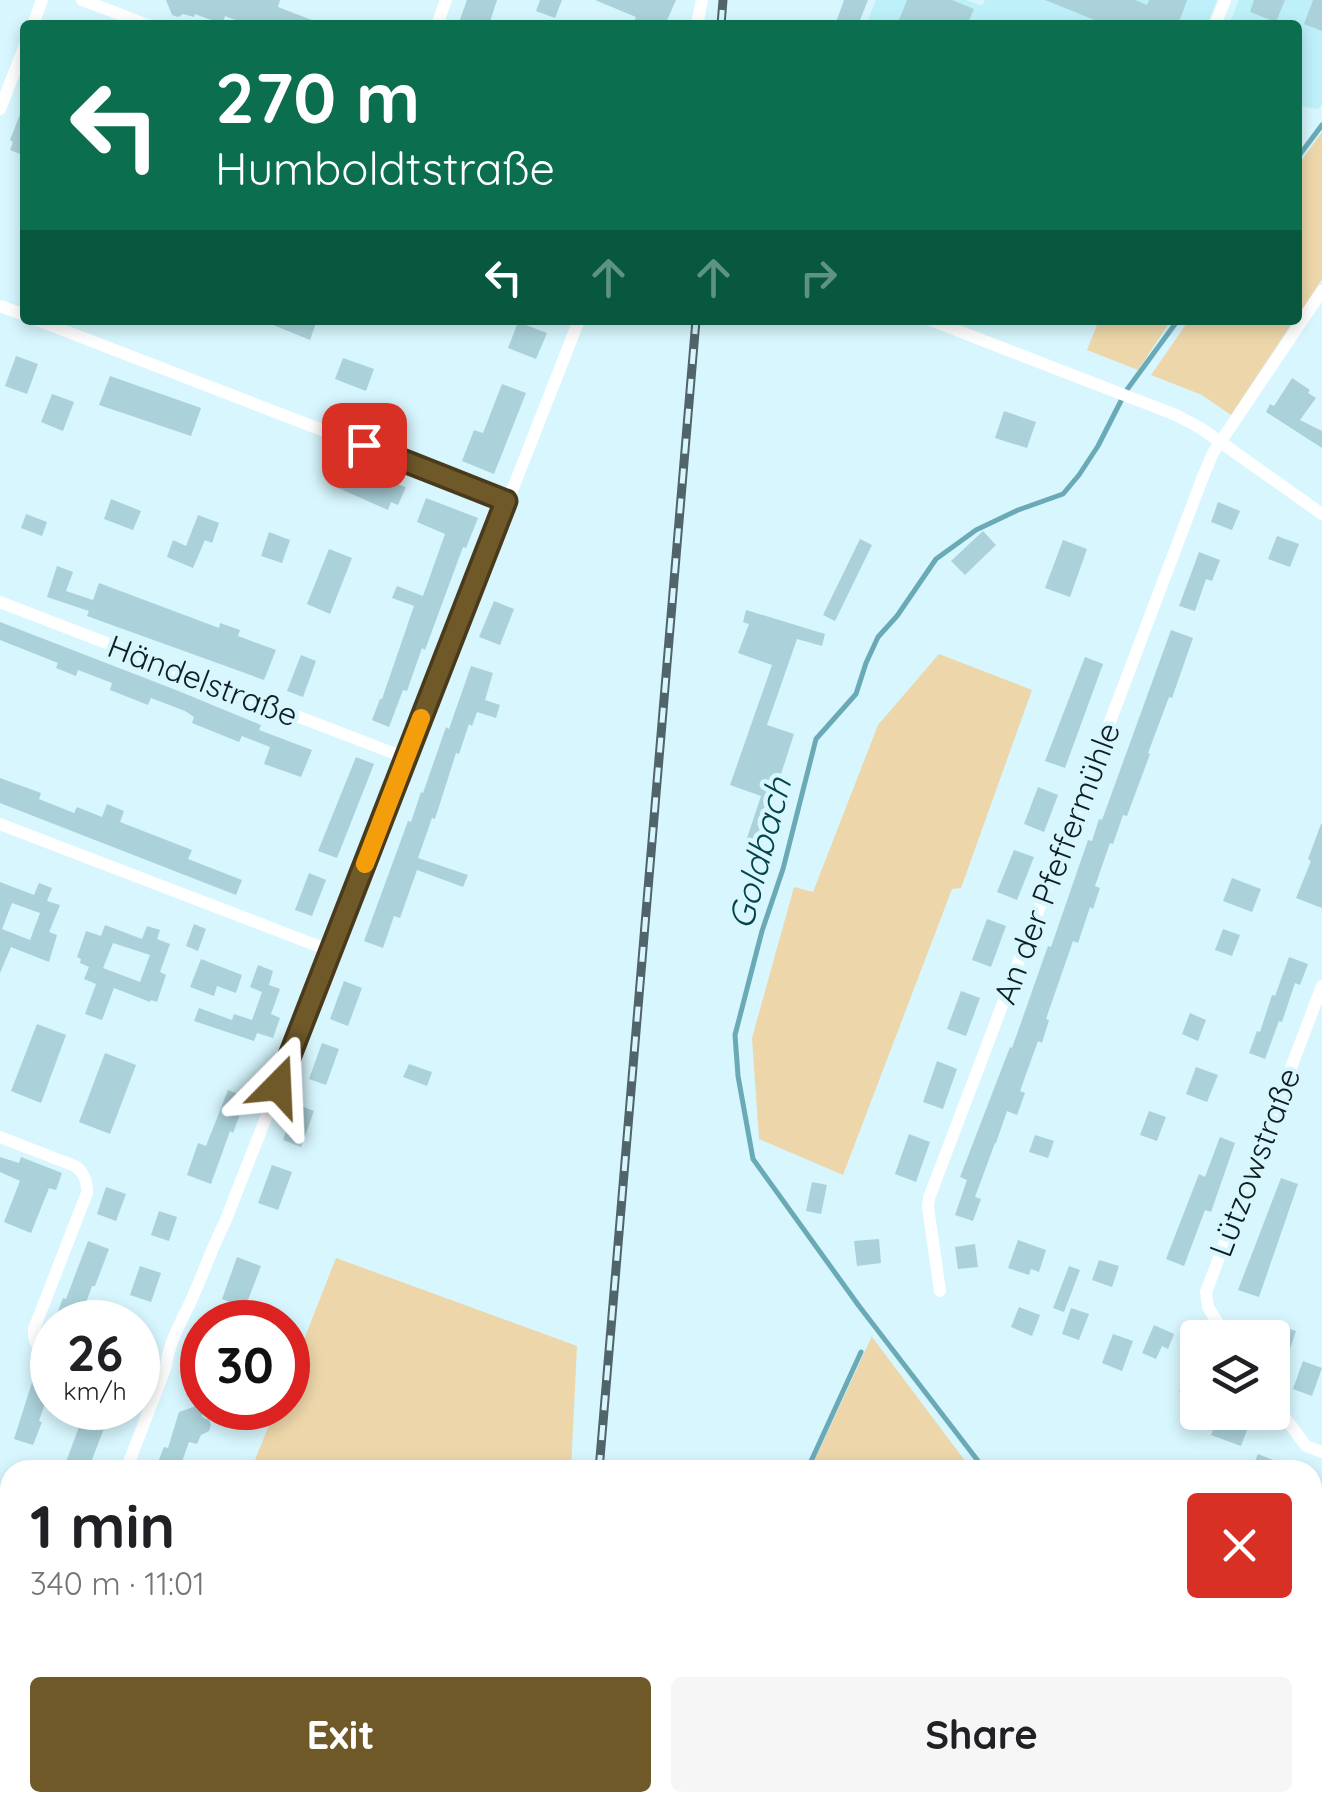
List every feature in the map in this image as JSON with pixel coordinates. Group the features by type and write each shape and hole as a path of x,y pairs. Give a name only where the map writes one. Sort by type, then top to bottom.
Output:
{"street":[{"path":"82,0 135,20"},
{"path":"0,109 20,58"},
{"name":"An der Pfeffermühle","path":"1302,321 1322,291"},
{"path":"50,325 506,501"},
{"path":"160,1382 168,1350 225,1222 577,325"},
{"path":"943,325 1176,415 1322,514"},
{"name":"An der Pfeffermühle","path":"940,1291 929,1198 1204,474 1220,442 1299,325"},
{"name":"Händelstraße","path":"0,602 406,758"},
{"path":"0,824 331,951"},
{"name":"Lützowstraße","path":"1216,1320 1208,1307 1206,1292 1322,986"},
{"path":"0,1137 75,1166 87,1182 87,1193 45,1300"},
{"path":"1290,1424 1306,1446 1322,1452"},
{"path":"130,1460 142,1430"}],"shaded area":[{"path":"876,0 966,0 982,6 985,0 1217,0 1209,20 868,20"},
{"path":"1239,0 1322,0 1322,105 1318,109 1302,107 1302,20 1231,20"},
{"path":"1322,132 1322,279 1302,310 1302,160"},
{"path":"1097,325 1168,325 1138,370 1087,350"},
{"path":"1186,325 1291,325 1231,415 1202,395 1151,375"},
{"path":"939,654 1032,690 961,888 952,889 843,1175 759,1139 752,1038 794,887 813,892 878,725"},
{"path":"336,1258 577,1346 571,1460 255,1460 267,1430 310,1430 310,1324"},
{"path":"872,1336 964,1460 815,1460"}],"building":[{"path":"166,0 280,0 278,7 312,20 235,20 225,16 224,20 211,20 195,14 172,15"},
{"path":"467,0 497,0 491,20 460,20"},
{"path":"540,0 562,0 555,18 536,11"},
{"path":"595,0 676,0 667,20 635,20 636,17"},
{"path":"844,0 868,0 860,20 837,20"},
{"path":"907,0 952,0 974,9 969,20 899,20"},
{"path":"1045,0 1135,0 1147,5 1149,0 1187,0 1180,20 1095,20"},
{"path":"1254,0 1285,0 1277,20 1250,12"},
{"path":"1313,0 1322,0 1322,31 1304,24"},
{"path":"20,114 20,154 10,150"},
{"path":"273,325 315,325 310,340"},
{"path":"517,325 547,333 536,359 508,348"},
{"path":"16,356 38,364 27,394 5,386"},
{"path":"343,358 374,369 366,391 335,379"},
{"path":"110,376 201,408 191,436 99,405"},
{"path":"1292,378 1316,398 1300,420 1322,431 1322,448 1266,412"},
{"path":"502,384 526,393 494,474 462,461 474,430 483,433"},
{"path":"52,394 74,402 63,431 41,422"},
{"path":"1004,411 1036,422 1027,448 995,438"},
{"path":"344,467 406,487 398,505 391,502 388,510 336,487"},
{"path":"426,498 478,518 389,727 372,720 414,606 392,598 397,586 423,596 445,534 417,522"},
{"path":"111,499 141,511 133,530 104,519"},
{"path":"1218,502 1240,511 1232,530 1211,522"},
{"path":"26,514 47,522 42,536 21,528"},
{"path":"198,515 219,523 212,543 205,540 193,568 167,557 173,540 186,546"},
{"path":"983,531 996,545 965,575 951,561"},
{"path":"269,532 290,540 282,563 261,556"},
{"path":"1277,536 1299,544 1290,567 1268,559"},
{"path":"860,539 872,545 835,621 823,615"},
{"path":"1063,540 1087,549 1070,597 1045,588"},
{"path":"329,549 352,558 330,614 307,604"},
{"path":"1199,552 1220,560 1212,581 1206,579 1195,611 1179,606"},
{"path":"57,566 73,572 66,591 93,600 99,583 219,628 220,623 240,630 238,636 276,650 264,680 87,616 89,611 47,597"},
{"path":"494,601 514,609 500,645 479,637"},
{"path":"746,610 825,634 822,646 797,639 767,725 794,734 756,851 744,847 761,796 730,785 772,665 738,653 749,624 743,622"},
{"path":"0,622 176,690 261,725 259,730 312,750 301,777 264,764 270,747 242,736 239,742 192,723 194,717 185,711 151,698 148,705 110,690 112,683 78,670 76,676 56,668 58,663 0,640"},
{"path":"1171,630 1193,638 1172,698 1169,697 1127,816 1123,815 1113,844 1110,843 1095,886 1100,888 1093,909 1090,907 1078,943 1073,941 1046,1019 1049,1020 1042,1043 1038,1041 1020,1091 1025,1093 1017,1115 1007,1111 975,1197 981,1199 973,1221 955,1215 967,1180 960,1177 1048,946 1051,947 1088,840 1092,841 1099,819 1102,820"},
{"path":"301,655 316,661 303,697 287,691"},
{"path":"1085,657 1103,664 1065,768 1045,761"},
{"path":"471,666 493,673 485,700 500,705 496,718 477,712 472,726 469,724 418,858 468,875 463,887 417,870 400,918 394,916 383,948 364,941"},
{"path":"356,757 374,764 337,858 318,851"},
{"path":"0,778 41,793 39,799 74,813 77,807 102,817 107,804 124,811 120,822 192,850 188,859 242,880 236,895 0,803"},
{"path":"1038,787 1058,795 1044,832 1024,824"},
{"path":"1322,824 1322,908 1296,898"},
{"path":"1014,850 1034,857 1017,900 997,892"},
{"path":"309,873 326,880 312,916 295,910"},
{"path":"1232,878 1261,889 1252,912 1223,901"},
{"path":"0,882 34,895 39,883 52,888 47,901 60,905 49,932 57,935 49,962 11,947 0,973","holes":["12,903 40,913 30,940 2,929"]},
{"path":"987,919 1006,926 991,967 972,960"},
{"path":"194,924 206,929 198,951 186,946"},
{"path":"105,925 142,939 147,926 160,930 157,939 170,944 160,972 166,975 157,1002 114,988 102,1020 85,1014 96,984 84,979 89,967 77,957 86,931 101,936","holes":["113,943 150,955 140,982 103,968"]},
{"path":"1223,929 1240,935 1232,956 1215,950"},
{"path":"1289,957 1308,964 1300,985 1295,983 1265,1059 1249,1053"},
{"path":"201,959 242,975 236,993 217,986 214,996 190,987"},
{"path":"258,965 273,971 269,985 280,989 271,1014 280,1018 273,1038 257,1033 254,1041 194,1021 199,1008 232,1020 234,1014 252,1020 262,992 250,987"},
{"path":"344,981 362,988 348,1026 330,1019"},
{"path":"961,991 980,998 966,1036 947,1029"},
{"path":"1190,1013 1206,1020 1198,1041 1182,1034"},
{"path":"37,1024 66,1035 41,1103 11,1091"},
{"path":"322,1043 339,1049 326,1085 309,1079"},
{"path":"105,1053 136,1065 110,1134 79,1122"},
{"path":"937,1061 957,1069 943,1109 923,1102"},
{"path":"409,1064 432,1072 427,1086 403,1077"},
{"path":"1196,1067 1218,1075 1207,1102 1186,1094"},
{"path":"228,1090 246,1097 211,1184 187,1175 198,1143 206,1146"},
{"path":"296,1104 314,1111 301,1147 283,1140"},
{"path":"1149,1111 1166,1117 1157,1141 1140,1135"},
{"path":"909,1134 930,1142 916,1182 895,1174"},
{"path":"1035,1135 1054,1141 1048,1158 1029,1152"},
{"path":"1220,1137 1235,1143 1211,1212 1205,1210 1184,1266 1166,1259 1199,1174 1205,1177"},
{"path":"0,1157 19,1163 21,1157 62,1173 56,1190 49,1188 31,1233 4,1222 20,1181 0,1172"},
{"path":"272,1165 292,1172 278,1210 258,1203"},
{"path":"1281,1178 1298,1184 1259,1297 1238,1290"},
{"path":"812,1182 827,1185 821,1214 806,1211"},
{"path":"106,1187 126,1194 116,1221 97,1214"},
{"path":"159,1211 177,1217 169,1241 151,1235"},
{"path":"879,1239 881,1263 857,1266 854,1241"},
{"path":"1018,1240 1046,1250 1039,1272 1031,1269 1029,1275 1008,1268"},
{"path":"88,1241 109,1249 87,1300 62,1300 66,1299"},
{"path":"975,1244 978,1267 958,1269 955,1247"},
{"path":"237,1257 261,1266 248,1300 222,1299"},
{"path":"1099,1260 1119,1266 1112,1287 1092,1280"},
{"path":"140,1266 161,1273 152,1300 130,1295"},
{"path":"1069,1266 1080,1270 1064,1312 1053,1308"},
{"path":"1019,1307 1040,1315 1032,1336 1011,1327"},
{"path":"1071,1308 1089,1314 1079,1340 1062,1334"},
{"path":"1154,1325 1174,1334 1168,1349 1162,1346 1156,1359 1142,1353"},
{"path":"1113,1334 1133,1341 1122,1371 1102,1363"},
{"path":"1303,1361 1322,1368 1312,1396 1293,1389"},
{"path":"30,1389 30,1430 39,1430 33,1445 14,1439"},
{"path":"179,1412 180,1430 209,1430 197,1444 189,1442 183,1460 159,1460 164,1447 168,1448"},
{"path":"78,1430 103,1430 92,1460 67,1460"},
{"path":"1213,1430 1247,1430 1241,1446 1211,1435"}],"waterway":[{"name":"Goldbach","path":"1302,152 1322,125"},
{"name":"Goldbach","path":"977,1460 753,1159 735,1035 816,739 856,694 878,637 936,559 976,530 1063,494 1098,446 1126,391 1174,325"},
{"path":"812,1460 861,1352"}],"railway":[{"path":"721,20 723,0"},
{"path":"600,1460 696,325"}],"slow traffic":[{"path":"365,864 421,718"}],"route":[{"path":"278,1086 506,501 364,445"}]}
